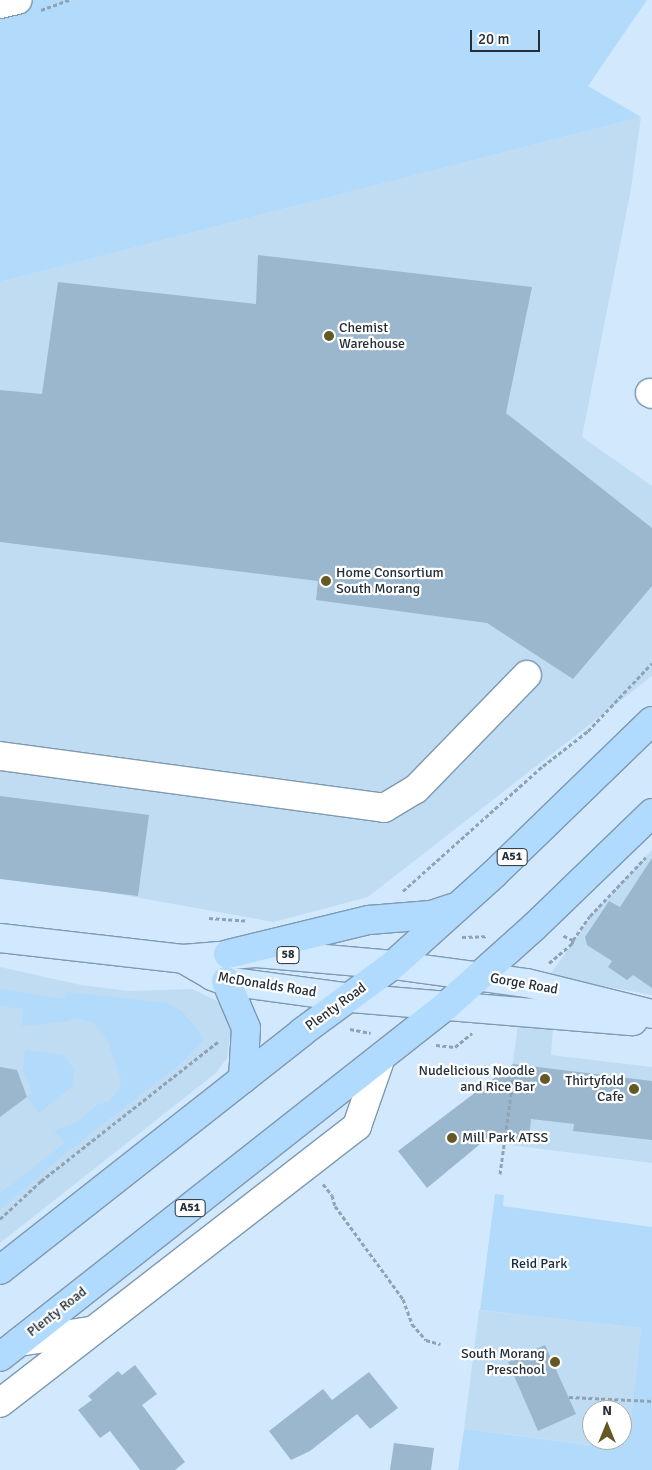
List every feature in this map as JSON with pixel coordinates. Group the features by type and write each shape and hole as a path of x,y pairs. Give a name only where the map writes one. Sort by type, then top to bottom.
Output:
{"highway":[{"name":"Plenty Road","path":"0,1270 243,1078 393,965 456,908 652,721"},
{"name":"Plenty Road","path":"9,1349 380,1060 447,1005 481,976 652,814"},
{"path":"228,954 369,920 431,915 456,908"},
{"path":"226,981 246,1028 243,1078"}],"main road":[{"name":"McDonalds Road","path":"0,938 182,959 256,953 393,965"},
{"name":"McDonalds Road","path":"182,959 212,976 226,981 351,998 447,1005"},
{"name":"Gorge Road","path":"393,965 481,976 552,988 652,1014"},
{"name":"Gorge Road","path":"447,1005 578,1019 652,1021"}],"street":[{"path":"0,4 18,0"},
{"path":"0,756 384,808 416,789 527,675"},
{"name":"Plenty Road","path":"0,1403 357,1126 380,1060"},
{"name":"Plenty Road","path":"9,1349 93,1331"}],"path":[{"path":"400,894 543,766 588,731 652,663"},
{"path":"573,940 590,916 652,851"},
{"path":"0,1219 41,1181 213,1044"},
{"path":"500,1174 515,1065"},
{"path":"321,1181 332,1195 335,1206 403,1299 412,1324 426,1340 440,1344"},
{"path":"569,1397 652,1401"}],"shaded area":[{"name":"Home Consortium South Morang","path":"641,117 631,189 582,437 652,486 652,676 368,897 274,922 0,873 0,282"},
{"path":"652,850 652,995 549,976 596,910"},
{"path":"0,967 81,985 128,991 192,989 217,1001 223,1008 231,1028 227,1058 216,1073 0,1243"},
{"path":"518,1024 553,1028 551,1055 652,1067 652,1163 502,1144"},
{"name":"South Morang Preschool","path":"479,1310 641,1328 632,1412 632,1400 582,1400 582,1444 464,1429"}],"green space":[{"path":"0,0 647,0 588,86 641,117 0,282"},
{"path":"0,989 66,999 67,992 168,1003 183,1012 204,1039 183,1062 62,1156 0,1210 0,1193 65,1143 54,1130 78,1122 98,1104 108,1102 119,1090 121,1079 106,1037 92,1022 76,1018 65,1022 22,1026 23,1009 0,1006"},
{"path":"25,1050 63,1055 75,1070 72,1087 39,1113 27,1097 32,1092 23,1070"},
{"name":"Reid Park","path":"495,1194 504,1195 503,1206 652,1227 652,1470 458,1470 464,1429 582,1444 582,1450 632,1450 632,1411 641,1328 480,1310"}],"building":[{"path":"258,255 532,287 506,413 652,528 652,586 573,679 487,623 316,600 318,581 0,542 0,390 42,394 58,282 256,304"},
{"path":"0,796 149,815 138,896 0,879"},
{"path":"652,858 652,988 633,975 627,980 608,967 612,961 587,945 585,937 609,901 620,907"},
{"path":"513,1064 652,1081 652,1140 573,1131 574,1124 531,1119 529,1140 490,1136 427,1188 398,1151"},
{"path":"0,1067 17,1070 27,1097 0,1117"},
{"name":"South Morang Preschool","path":"545,1345 576,1414 538,1431 508,1362"},
{"path":"135,1365 157,1394 142,1405 185,1462 175,1470 140,1470 110,1431 100,1438 78,1410 92,1400 88,1396 118,1371 122,1375"},
{"path":"369,1372 398,1408 370,1429 357,1414 310,1451 291,1460 269,1431 323,1389 332,1400"},
{"path":"394,1443 434,1448 431,1470 390,1470"}],"place":[{"name":"Chemist Warehouse","path":"329,336"},
{"name":"Home Consortium South Morang","path":"326,581"},
{"name":"Nudelicious Noodle and Rice Bar","path":"545,1079"},
{"name":"Thirtyfold Cafe","path":"634,1089"},
{"name":"Mill Park ATSS","path":"452,1138"},
{"name":"South Morang Preschool","path":"555,1362"}]}
